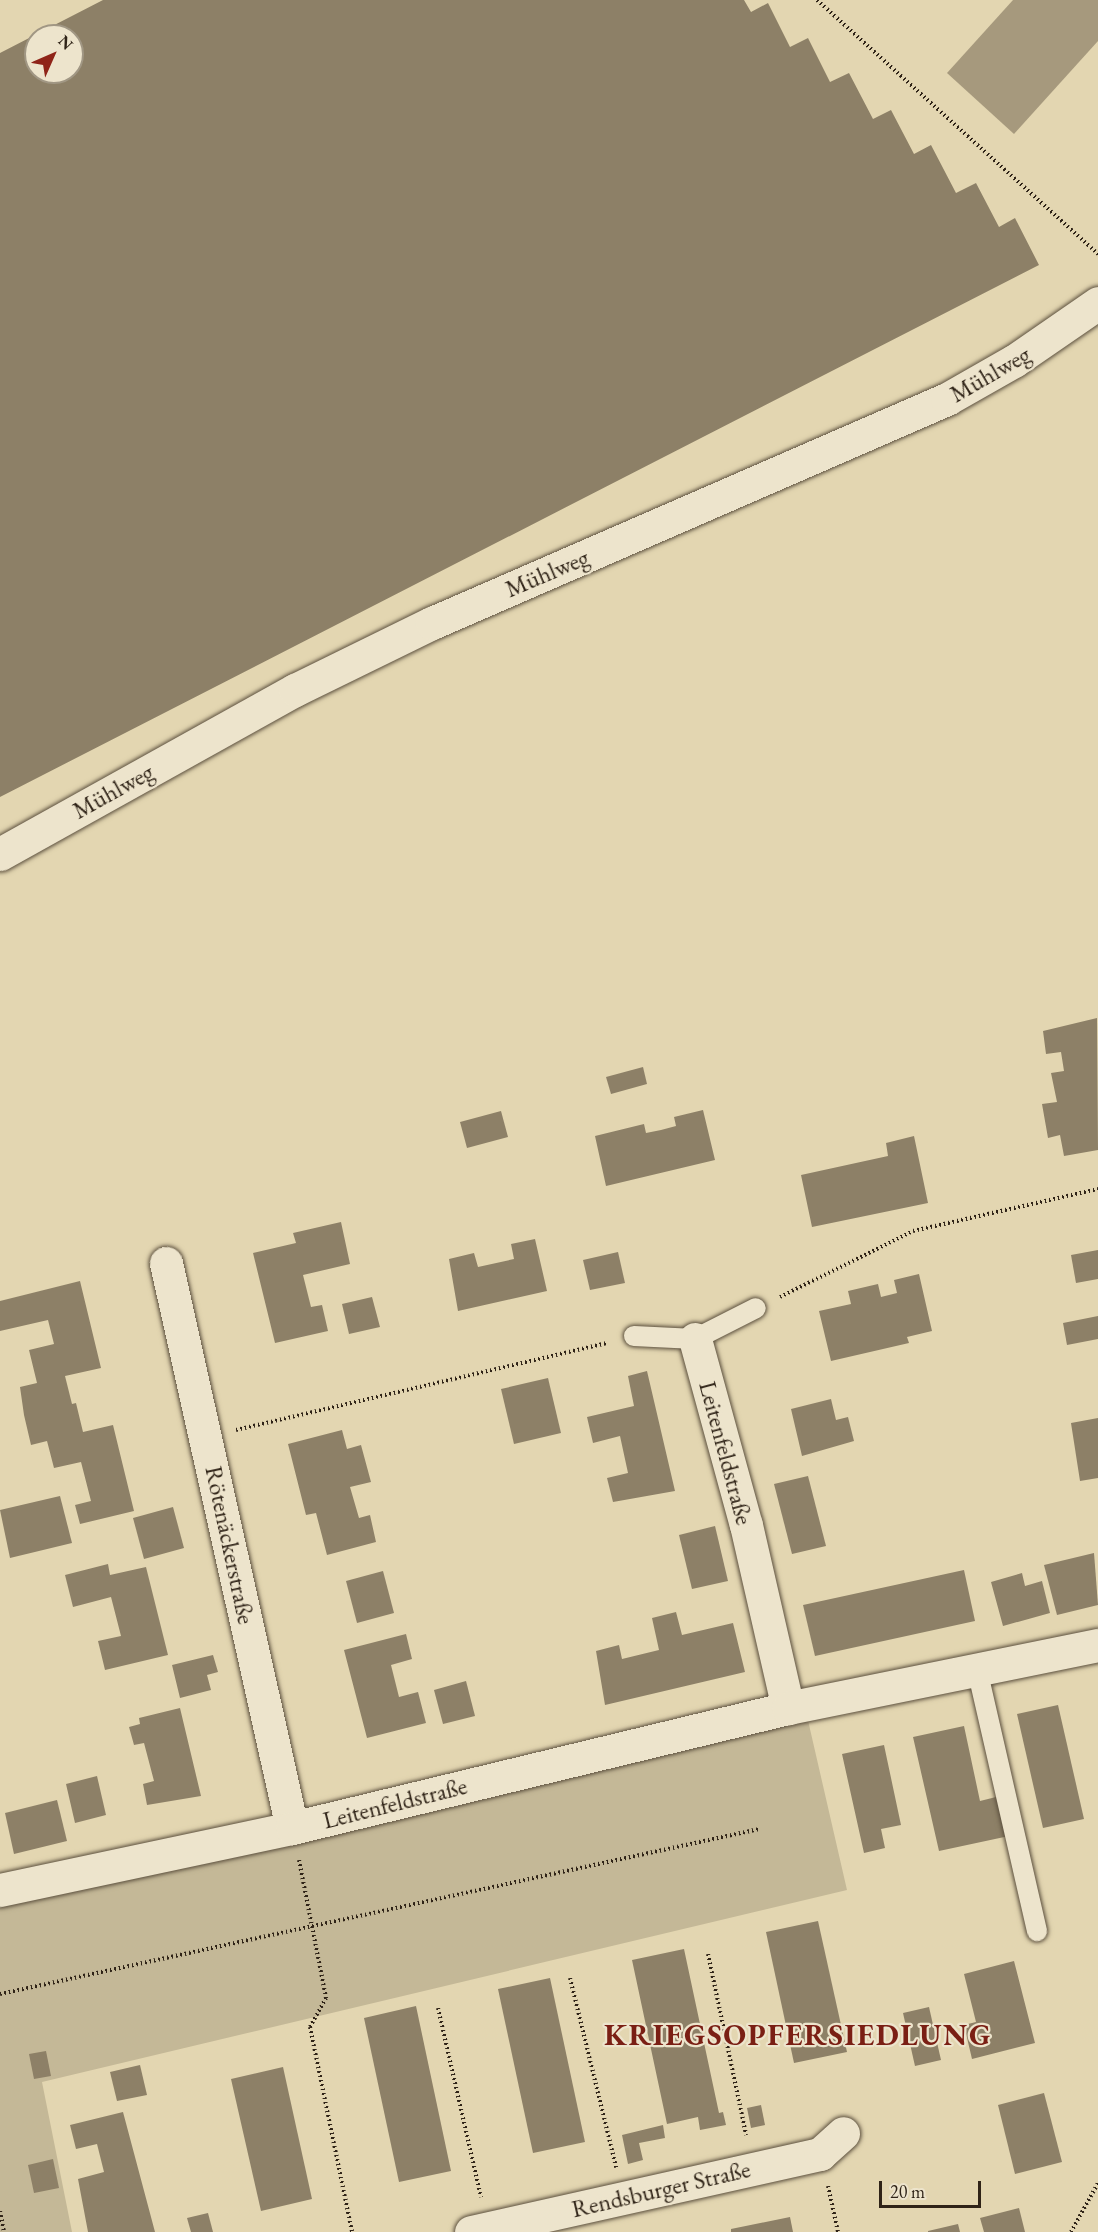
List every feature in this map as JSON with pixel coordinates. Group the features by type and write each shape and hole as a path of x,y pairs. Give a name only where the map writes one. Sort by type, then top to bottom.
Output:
{"street":[{"name":"Mühlweg","path":"0,854 295,690 389,644 947,399 1014,361 1098,303"},
{"name":"Rötenäckerstraße","path":"166,1263 292,1828"},
{"name":"Leitenfeldstraße","path":"695,1339 746,1525 788,1708"},
{"name":"Leitenfeldstraße","path":"0,1890 292,1828 788,1708 1098,1645"},
{"name":"Rendsburger Straße","path":"480,2230 752,2169 832,2144"}],"lane":[{"path":"634,1336 695,1339 756,1308"},
{"path":"977,1669 1038,1931"}],"path":[{"path":"817,0 1098,254"},
{"path":"756,1308 913,1231 1098,1190"},
{"path":"206,1437 634,1336"},
{"path":"292,1828 326,1998 310,2027 352,2232"},
{"path":"0,1994 759,1829"},
{"path":"708,1954 752,2169"},
{"path":"570,1978 624,2198"},
{"path":"438,2008 480,2230"},
{"path":"832,2144 838,2232"},
{"path":"1071,2232 1098,2183"},
{"path":"0,2211 4,2232"}],"shaded area":[{"path":"1013,0 1098,0 1098,41 1014,134 947,73"},
{"path":"807,1716 847,1890 42,2082 72,2232 0,2232 0,1905"}],"building":[{"path":"103,0 744,0 751,12 768,3 790,47 808,38 830,82 849,73 873,119 891,110 914,154 931,145 956,193 976,183 999,227 1015,218 1039,265 0,797 0,53 24,41 24,84 84,84 84,24 56,24"},
{"path":"1097,1018 1098,1150 1064,1156 1060,1135 1048,1138 1042,1104 1057,1102 1051,1073 1064,1071 1061,1052 1046,1054 1043,1031"},
{"path":"643,1067 647,1084 611,1094 606,1077"},
{"path":"703,1110 715,1160 606,1186 595,1136 644,1124 646,1133 661,1130 676,1126 674,1117"},
{"path":"501,1111 508,1137 467,1148 460,1122"},
{"path":"914,1136 928,1203 812,1227 801,1175 888,1156 886,1143"},
{"path":"341,1222 350,1264 303,1275 311,1307 322,1305 328,1331 275,1343 253,1253 296,1243 293,1233"},
{"path":"535,1239 547,1291 458,1311 449,1259 474,1253 478,1267 514,1259 511,1244"},
{"path":"1098,1250 1098,1279 1076,1283 1071,1255"},
{"path":"618,1252 625,1283 590,1290 583,1260"},
{"path":"919,1274 932,1331 907,1337 909,1343 831,1361 819,1311 851,1304 848,1291 878,1284 881,1297 897,1293 894,1280"},
{"path":"80,1281 101,1368 65,1376 72,1404 76,1403 83,1432 113,1425 134,1511 80,1524 75,1505 91,1501 81,1462 54,1468 47,1441 31,1445 24,1415 20,1387 37,1383 29,1350 54,1344 48,1320 0,1331 0,1301"},
{"path":"372,1297 380,1327 349,1334 342,1304"},
{"path":"1098,1316 1098,1339 1067,1345 1063,1323"},
{"path":"647,1371 675,1491 613,1502 607,1478 628,1473 620,1436 593,1443 587,1417 634,1406 628,1376"},
{"path":"548,1378 561,1433 514,1444 501,1389"},
{"path":"831,1399 836,1420 848,1417 854,1441 802,1456 791,1409"},
{"path":"1098,1418 1098,1478 1080,1481 1071,1423"},
{"path":"342,1430 347,1449 361,1445 371,1482 350,1487 359,1518 370,1515 376,1542 327,1555 316,1513 306,1515 288,1444"},
{"path":"808,1476 826,1546 792,1554 774,1484"},
{"path":"60,1496 72,1543 10,1558 0,1510"},
{"path":"173,1507 184,1548 144,1559 133,1518"},
{"path":"715,1526 728,1581 692,1589 679,1535"},
{"path":"1094,1553 1098,1605 1057,1615 1044,1565"},
{"path":"108,1564 110,1575 146,1567 168,1655 105,1670 98,1641 121,1636 111,1597 73,1607 65,1575"},
{"path":"964,1570 975,1621 815,1656 803,1605"},
{"path":"383,1571 394,1613 357,1623 346,1581"},
{"path":"1022,1573 1025,1586 1042,1581 1050,1613 1003,1626 991,1582"},
{"path":"676,1612 682,1635 733,1623 745,1672 605,1705 596,1651 619,1645 622,1659 659,1650 652,1618"},
{"path":"406,1634 412,1659 391,1665 399,1697 418,1692 426,1723 367,1738 344,1650"},
{"path":"213,1655 218,1672 207,1675 211,1690 180,1698 172,1665"},
{"path":"466,1681 475,1716 443,1724 434,1690"},
{"path":"1058,1705 1084,1819 1043,1828 1017,1714"},
{"path":"180,1708 201,1796 147,1805 143,1784 154,1781 144,1743 134,1745 129,1727 140,1724 139,1718"},
{"path":"964,1726 980,1801 1000,1796 1009,1836 939,1851 913,1737"},
{"path":"884,1745 901,1825 881,1829 885,1848 864,1853 842,1754"},
{"path":"97,1776 106,1815 75,1823 66,1784"},
{"path":"57,1800 67,1841 14,1854 5,1813"},
{"path":"818,1921 847,2052 794,2063 766,1932"},
{"path":"684,1949 719,2113 723,2112 726,2125 700,2130 698,2117 667,2124 632,1960"},
{"path":"1014,1961 1035,2043 972,2059 964,2025 976,2022 964,1974"},
{"path":"550,1978 585,2142 533,2153 498,1989"},
{"path":"416,2006 451,2171 399,2182 364,2018"},
{"path":"929,2007 941,2060 915,2066 903,2013"},
{"path":"46,2051 51,2076 34,2079 29,2054"},
{"path":"140,2065 147,2095 117,2101 110,2072"},
{"path":"283,2067 312,2199 261,2211 231,2079"},
{"path":"1044,2093 1062,2162 1015,2174 998,2105"},
{"path":"761,2105 765,2125 751,2128 747,2108"},
{"path":"123,2112 155,2232 88,2232 78,2179 104,2172 97,2144 76,2149 70,2125"},
{"path":"663,2125 665,2138 639,2143 643,2160 628,2164 622,2135"},
{"path":"53,2159 59,2188 34,2193 28,2165"},
{"path":"1019,2208 1025,2232 984,2232 980,2218"},
{"path":"208,2213 213,2232 191,2232 187,2218"},
{"path":"790,2217 793,2232 731,2232 731,2229"},
{"path":"958,2224 960,2232 928,2232 928,2231"}],"district":[{"name":"KRIEGSOPFERSIEDLUNG","path":"798,2035"}]}
